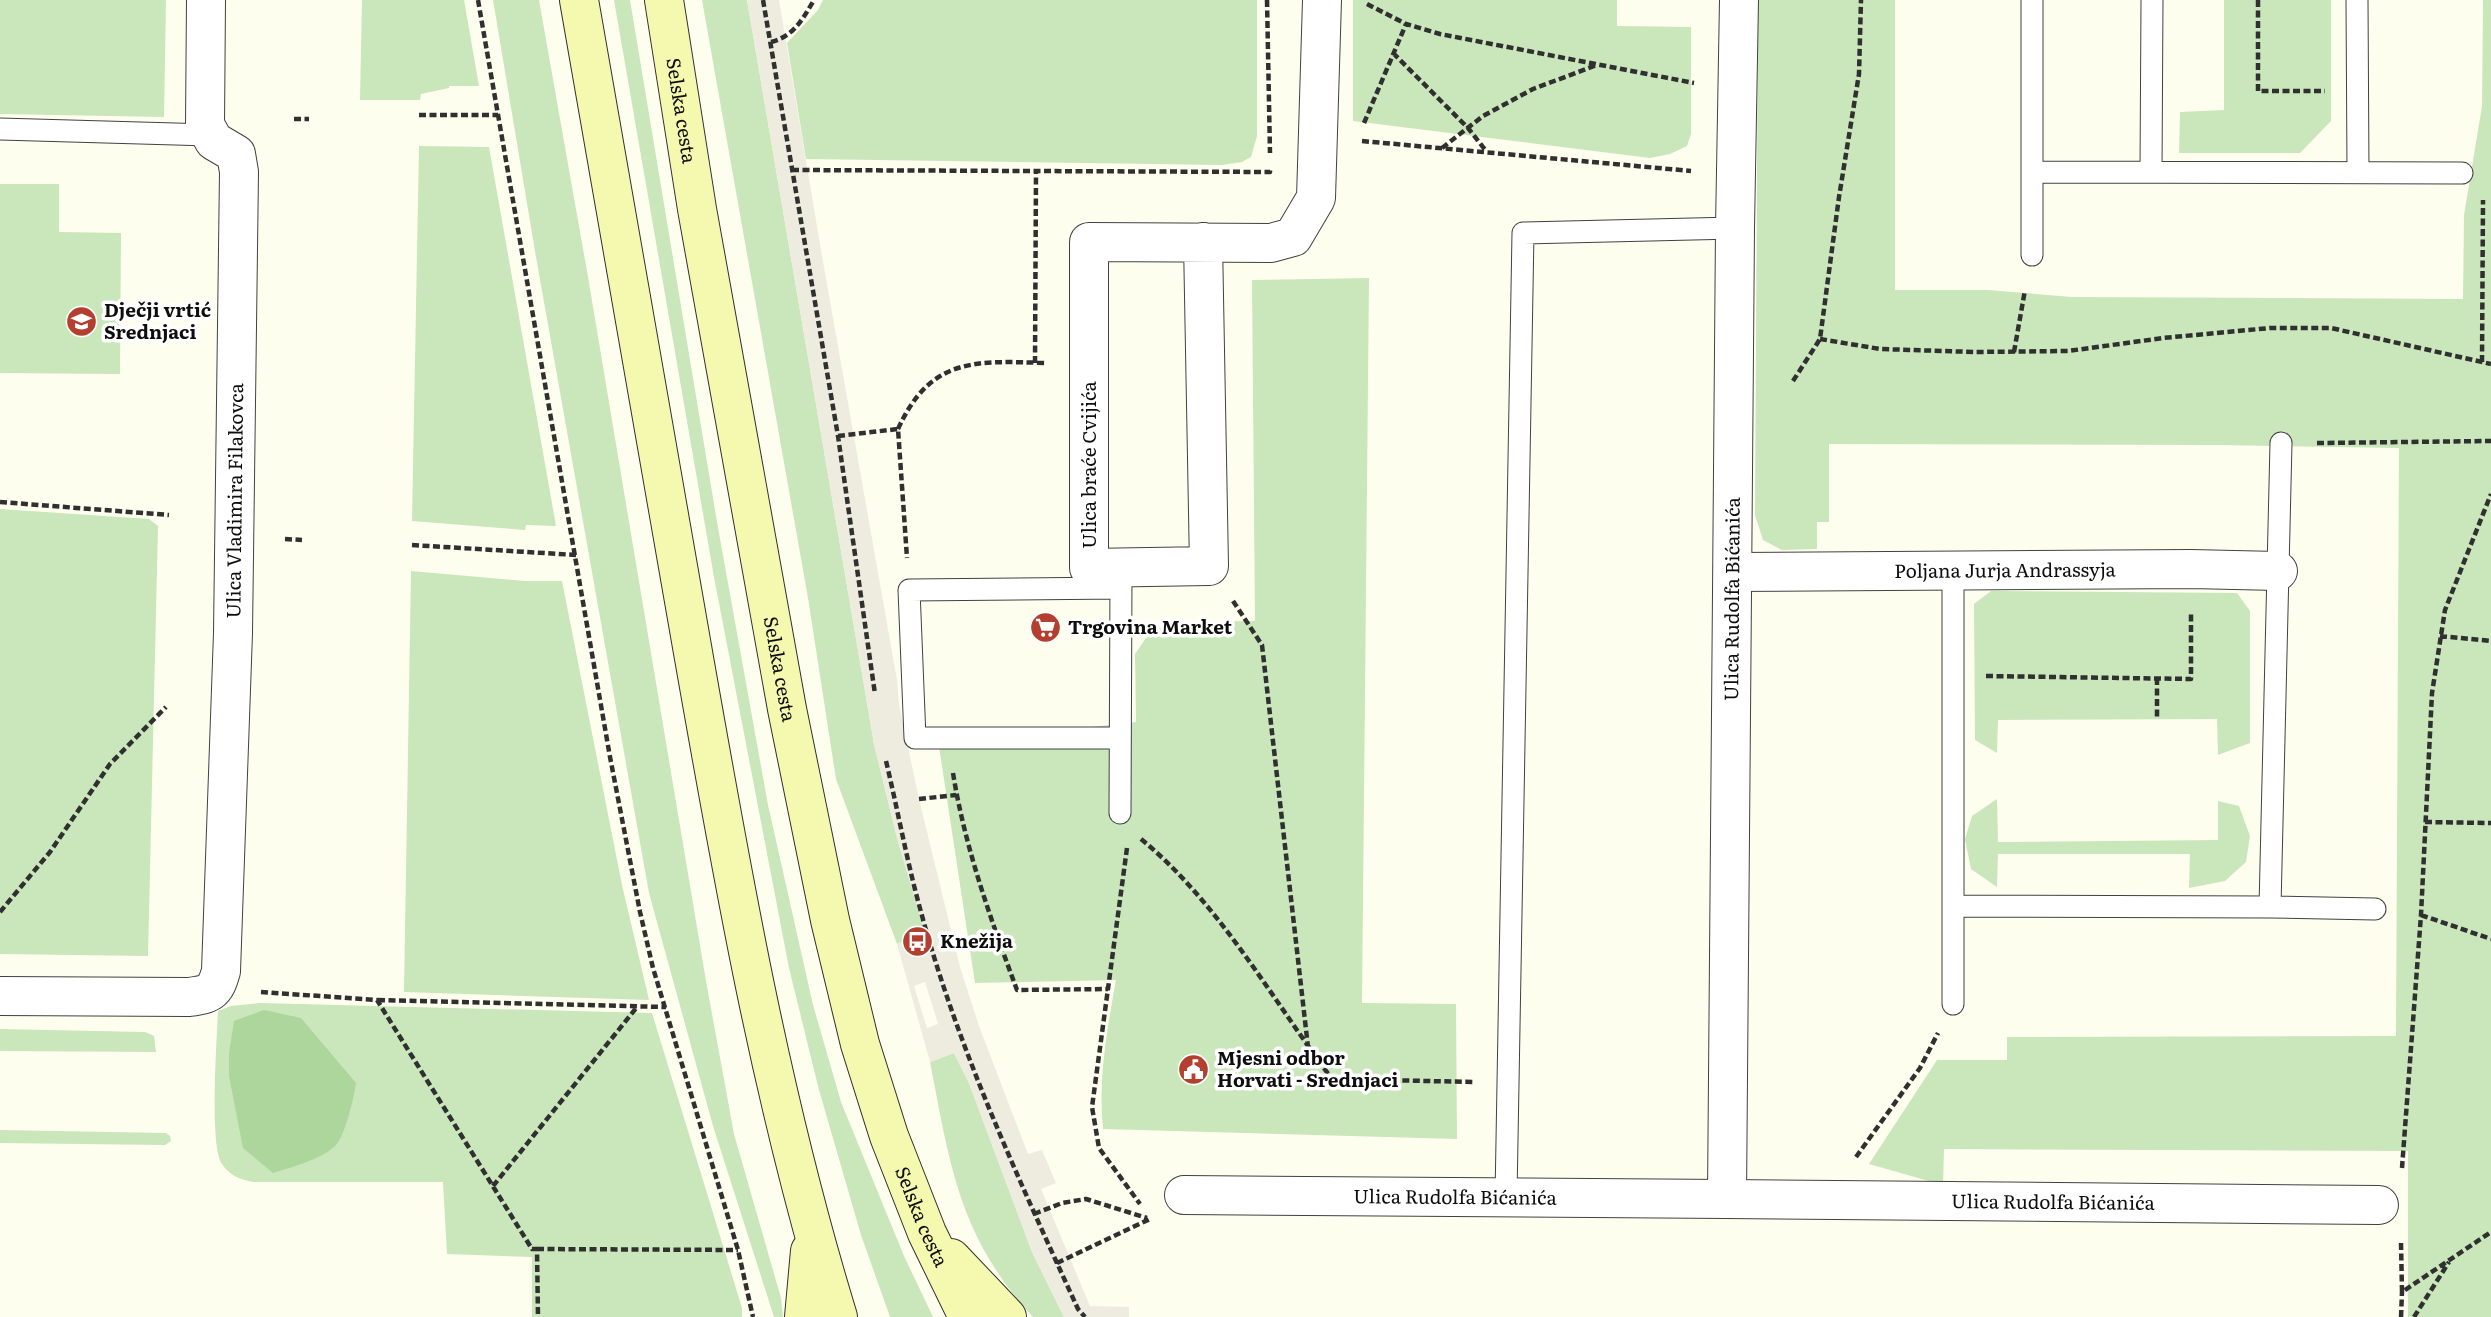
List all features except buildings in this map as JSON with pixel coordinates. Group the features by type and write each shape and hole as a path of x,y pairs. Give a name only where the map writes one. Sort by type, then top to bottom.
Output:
{"main road":[{"path":"579,0 657,452 750,962 775,1083 811,1228 838,1317"},
{"name":"Selska cesta","path":"664,0 697,209 775,642 830,920 860,1044 889,1136 928,1233 968,1317"},
{"path":"804,1317 811,1228"},
{"path":"928,1233 1007,1317"}],"street":[{"path":"206,0 204,115 209,135"},
{"name":"Ulica braće Cvijića","path":"1209,566 1121,578 1089,568 1089,242 1271,243 1293,237 1317,198 1322,0"},
{"name":"Ulica Rudolfa Bićanića","path":"1727,1199 1739,0"},
{"name":"Ulica Vladimira Filakovca","path":"0,996 189,997 207,994 216,986 220,971 233,633 239,172 236,155 209,135"},
{"path":"1202,242 1209,566"},
{"name":"Poljana Jurja Andrassyja","path":"1734,572 2190,569 2278,571"},
{"name":"Ulica Rudolfa Bićanića","path":"1184,1195 2394,1204"}],"lane":[{"path":"2032,0 2032,255"},
{"path":"2151,172 2152,0"},
{"path":"2357,0 2358,172"},
{"path":"0,129 209,135"},
{"path":"2032,173 2462,173"},
{"path":"1506,1197 1523,233 1735,228"},
{"path":"2270,907 2281,443"},
{"path":"1953,570 1953,1004"},
{"path":"1120,738 915,738 909,590 1121,578 1120,738 1125,821"},
{"path":"1953,906 2375,909"}],"path":[{"path":"478,0 637,899 653,968 738,1250 753,1317"},
{"path":"763,0 838,436 876,703"},
{"path":"771,43 786,38 814,0"},
{"path":"792,170 1270,173 1267,0"},
{"path":"1360,0 1406,24 1440,34 1697,83"},
{"path":"1793,381 1820,339 1859,74 1861,0"},
{"path":"2258,0 2258,91 2357,90"},
{"path":"1362,128 1406,24"},
{"path":"1393,53 1468,128 1488,152"},
{"path":"1441,148 1483,116 1534,89 1597,64"},
{"path":"419,115 498,115"},
{"path":"295,119 309,119"},
{"path":"1356,140 1737,176"},
{"path":"1035,363 1036,172"},
{"path":"2482,362 2483,192"},
{"path":"2014,352 2032,255"},
{"path":"1820,339 1880,349 2068,351 2163,338 2270,328 2331,328 2491,364"},
{"path":"909,590 898,429 909,406 920,392 941,376 969,364 1004,360 1089,364"},
{"path":"838,436 898,429"},
{"path":"2312,443 2491,441"},
{"path":"2401,1317 2402,1292 2394,1204 2402,1149 2421,915 2432,693 2445,610 2491,494"},
{"path":"0,502 169,515"},
{"path":"285,539 302,540"},
{"path":"412,545 576,555"},
{"path":"1209,566 1262,645 1308,1047"},
{"path":"1953,675 2191,678 2190,569"},
{"path":"2440,636 2491,641"},
{"path":"2157,678 2157,719"},
{"path":"0,912 50,852 110,764 166,707"},
{"path":"947,738 956,795 985,903 1017,990 1108,989"},
{"path":"885,756 921,913 965,1049 1034,1214 1084,1317"},
{"path":"919,799 956,795"},
{"path":"1125,821 1215,916 1332,1079 1485,1083"},
{"path":"1125,821 1108,989 1092,1107 1099,1148 1151,1219"},
{"path":"2425,822 2491,823"},
{"path":"2421,915 2491,939"},
{"path":"257,992 377,1000 666,1007"},
{"path":"377,1000 532,1249 738,1250"},
{"path":"1855,1158 1920,1068 1953,1004"},
{"path":"493,1186 638,1006"},
{"path":"1034,1214 1062,1203 1086,1199 1151,1219"},
{"path":"1057,1263 1151,1219"},
{"path":"2402,1292 2491,1232"},
{"path":"537,1249 538,1317"},
{"path":"2414,1317 2452,1258"}],"green space":[{"path":"0,0 166,0 164,117 0,114"},
{"path":"362,0 464,0 479,86 449,86 421,94 420,100 360,100"},
{"path":"493,0 539,0 734,1134 781,1298 783,1317 774,1317 713,1126 649,893"},
{"path":"614,0 630,0 717,522 768,805 813,1005 841,1102 904,1256 933,1317 890,1317 861,1235 819,1090 789,968 714,577"},
{"path":"702,0 747,0 874,744 897,838 924,928 897,944 836,779 808,598"},
{"path":"823,0 1257,0 1257,136 1251,157 1242,162 1222,165 806,159 787,43 818,10"},
{"path":"1353,0 1617,0 1617,26 1691,27 1691,134 1687,146 1670,154 1650,158 1353,121"},
{"path":"1758,0 1895,0 1895,290 1988,290 2072,297 2463,299 2464,215 2482,106 2483,0 2491,0 2491,1317 2408,1317 2408,1151 1944,1149 1943,1185 1869,1164 1937,1060 2007,1060 2007,1037 2396,1036 2399,448 1829,444 1829,522 1817,522 1817,549 1782,550 1763,540 1755,515"},
{"path":"2224,0 2331,0 2331,121 2300,153 2179,153 2180,112 2224,110"},
{"path":"419,146 489,147 556,526 526,525 525,530 412,521"},
{"path":"0,184 59,184 59,232 121,233 120,374 0,373"},
{"path":"1369,278 1362,1003 1456,1004 1457,1139 1103,1129 1103,1073 1116,980 975,983 936,727 1092,727 1136,722 1135,654 1150,632 1173,622 1255,621 1252,280"},
{"path":"0,509 149,519 158,526 148,956 0,954"},
{"path":"411,571 525,581 562,581 622,885 649,1000 404,992"},
{"path":"1991,591 2237,593 2250,611 2250,743 2218,755 2217,719 1998,720 1997,753 1975,740 1974,604"},
{"path":"1997,799 1998,842 2218,840 2218,801 2239,806 2250,836 2246,862 2225,881 2189,888 2190,854 1998,854 1997,887 1971,869 1965,839 1972,816"},
{"path":"260,1003 652,1013 742,1308 742,1317 532,1317 532,1257 447,1254 443,1182 254,1182 232,1174 222,1164 216,1136 218,1011 231,1006"},
{"path":"264,1010 301,1018 356,1083 346,1126 335,1146 314,1159 273,1173 243,1148 229,1076 234,1021"},
{"path":"0,1029 145,1032 154,1036 156,1052 0,1051"},
{"path":"954,1053 969,1083 1032,1252 1064,1317 1033,1317 988,1258 973,1228 952,1167 930,1062"},
{"path":"0,1130 166,1133 171,1141 165,1145 0,1143"}],"shaded area":[{"path":"747,0 779,0 899,704 960,967 979,1026 1028,1154 1042,1150 1056,1183 1041,1189 1090,1306 1129,1307 1129,1317 1064,1317 1032,1252 969,1083 954,1053 930,1062 897,944 916,935 923,928 874,744","holes":["925,982 938,1024 927,1028 914,986"]}],"place":[{"name":"Dječji vrtić Srednjaci","path":"81,321"},
{"name":"Trgovina Market","path":"1045,627"},
{"name":"Knežija","path":"917,941"},
{"name":"Mjesni odbor Horvati - Srednjaci","path":"1194,1069"}]}
